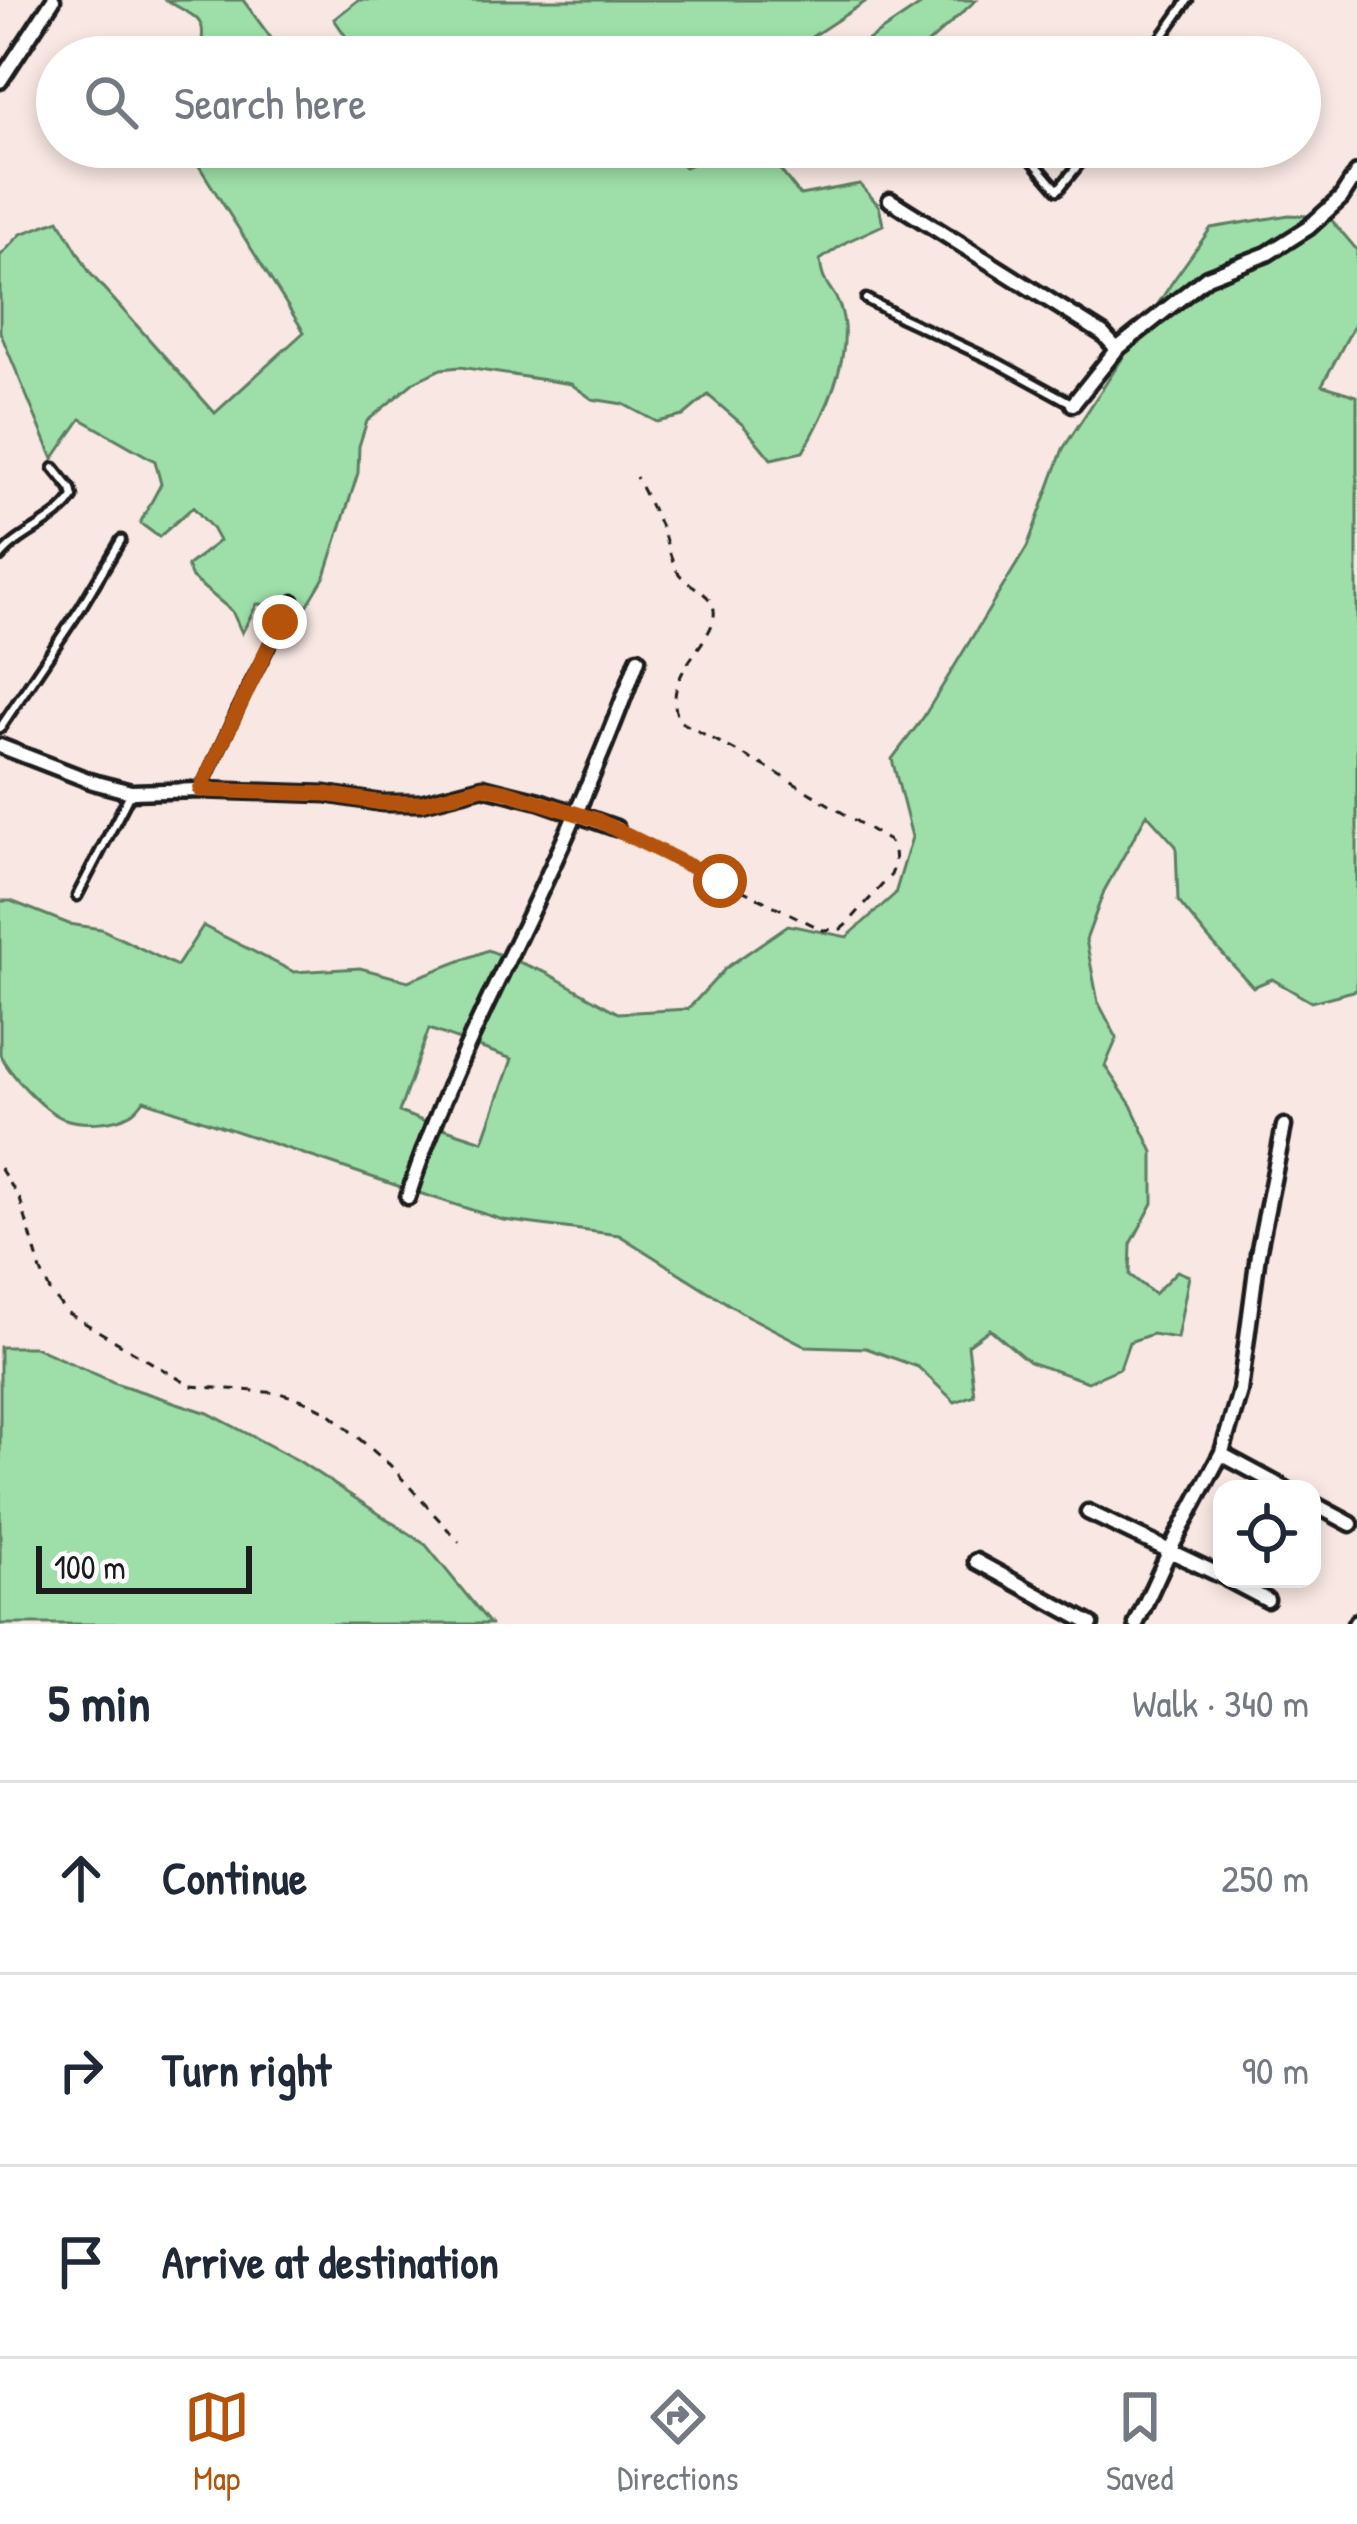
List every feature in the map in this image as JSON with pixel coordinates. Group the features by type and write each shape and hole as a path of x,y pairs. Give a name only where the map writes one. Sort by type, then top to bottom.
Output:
{"street":[{"path":"0,81 53,0"},
{"path":"1073,404 1117,349 1207,278 1267,254 1308,228 1341,198 1357,173"},
{"path":"890,200 1103,334 1117,349"},
{"path":"408,1197 453,1074 606,746 638,659"},
{"path":"0,746 131,792 326,794 382,803 422,803 483,787 616,828"},
{"path":"1136,1624 1221,1454 1240,1390 1258,1255 1284,1126"},
{"path":"1221,1454 1269,1480"},
{"path":"1321,1508 1351,1524"},
{"path":"1088,1512 1213,1572"},
{"path":"976,1561 1091,1624"},
{"path":"1244,1588 1267,1600"}],"lane":[{"path":"1163,36 1188,0"},
{"path":"1039,168 1058,190 1076,168"},
{"path":"866,298 1073,404"},
{"path":"0,557 12,542 67,507 73,497 71,489 54,468"},
{"path":"0,728 121,540"},
{"path":"200,790 294,600"},
{"path":"77,896 131,792"}],"path":[{"path":"616,828 823,930 841,929 848,923 895,865 895,850 889,842 863,824 679,721 675,690 713,625 714,610 710,599 679,575 636,477"},
{"path":"0,1168 20,1199 50,1292 66,1312 191,1386 279,1393 329,1413 390,1465 459,1542"}],"green space":[{"path":"166,0 243,0 270,36 203,36 194,16"},
{"path":"358,0 868,0 813,36 346,36 334,19"},
{"path":"928,0 976,0 936,36 874,36"},
{"path":"200,168 779,168 800,195 860,184 879,206 883,225 820,260 825,281 839,304 844,341 829,400 803,452 771,459 743,425 708,395 683,416 657,422 623,404 592,399 571,384 460,367 441,369 414,382 367,421 359,446 358,473 325,576 307,606 257,604 242,633 232,611 192,578 187,566 219,541 193,507 159,537 140,523 161,484 155,461 81,419 53,459 0,332 0,256 21,234 59,220 90,273 215,413 304,332"},
{"path":"1289,215 1329,217 1357,250 1357,320 1322,385 1357,396 1357,990 1311,1002 1272,979 1253,987 1178,901 1176,846 1147,814 1104,891 1086,940 1098,1002 1117,1038 1105,1066 1131,1105 1153,1152 1153,1203 1131,1244 1130,1275 1154,1294 1177,1271 1189,1276 1177,1338 1152,1334 1129,1342 1120,1368 1088,1382 1029,1362 990,1329 968,1345 974,1395 955,1402 918,1367 866,1348 806,1346 744,1314 619,1235 503,1220 416,1192 437,1126 483,1141 512,1059 429,1029 399,1112 425,1122 404,1188 144,1100 132,1113 115,1120 62,1118 36,1099 5,1063 0,1055 0,901 69,924 101,929 177,966 203,926 294,972 360,968 408,981 488,950 547,973 618,1013 688,1009 726,968 788,925 847,937 895,894 912,837 892,759 923,718 1027,547 1063,449 1211,228"},
{"path":"0,1347 34,1347 118,1384 208,1413 299,1461 426,1545 490,1624 0,1624"}],"route":[{"path":"280,622 200,790 422,803 483,787 597,820 720,881"}]}
